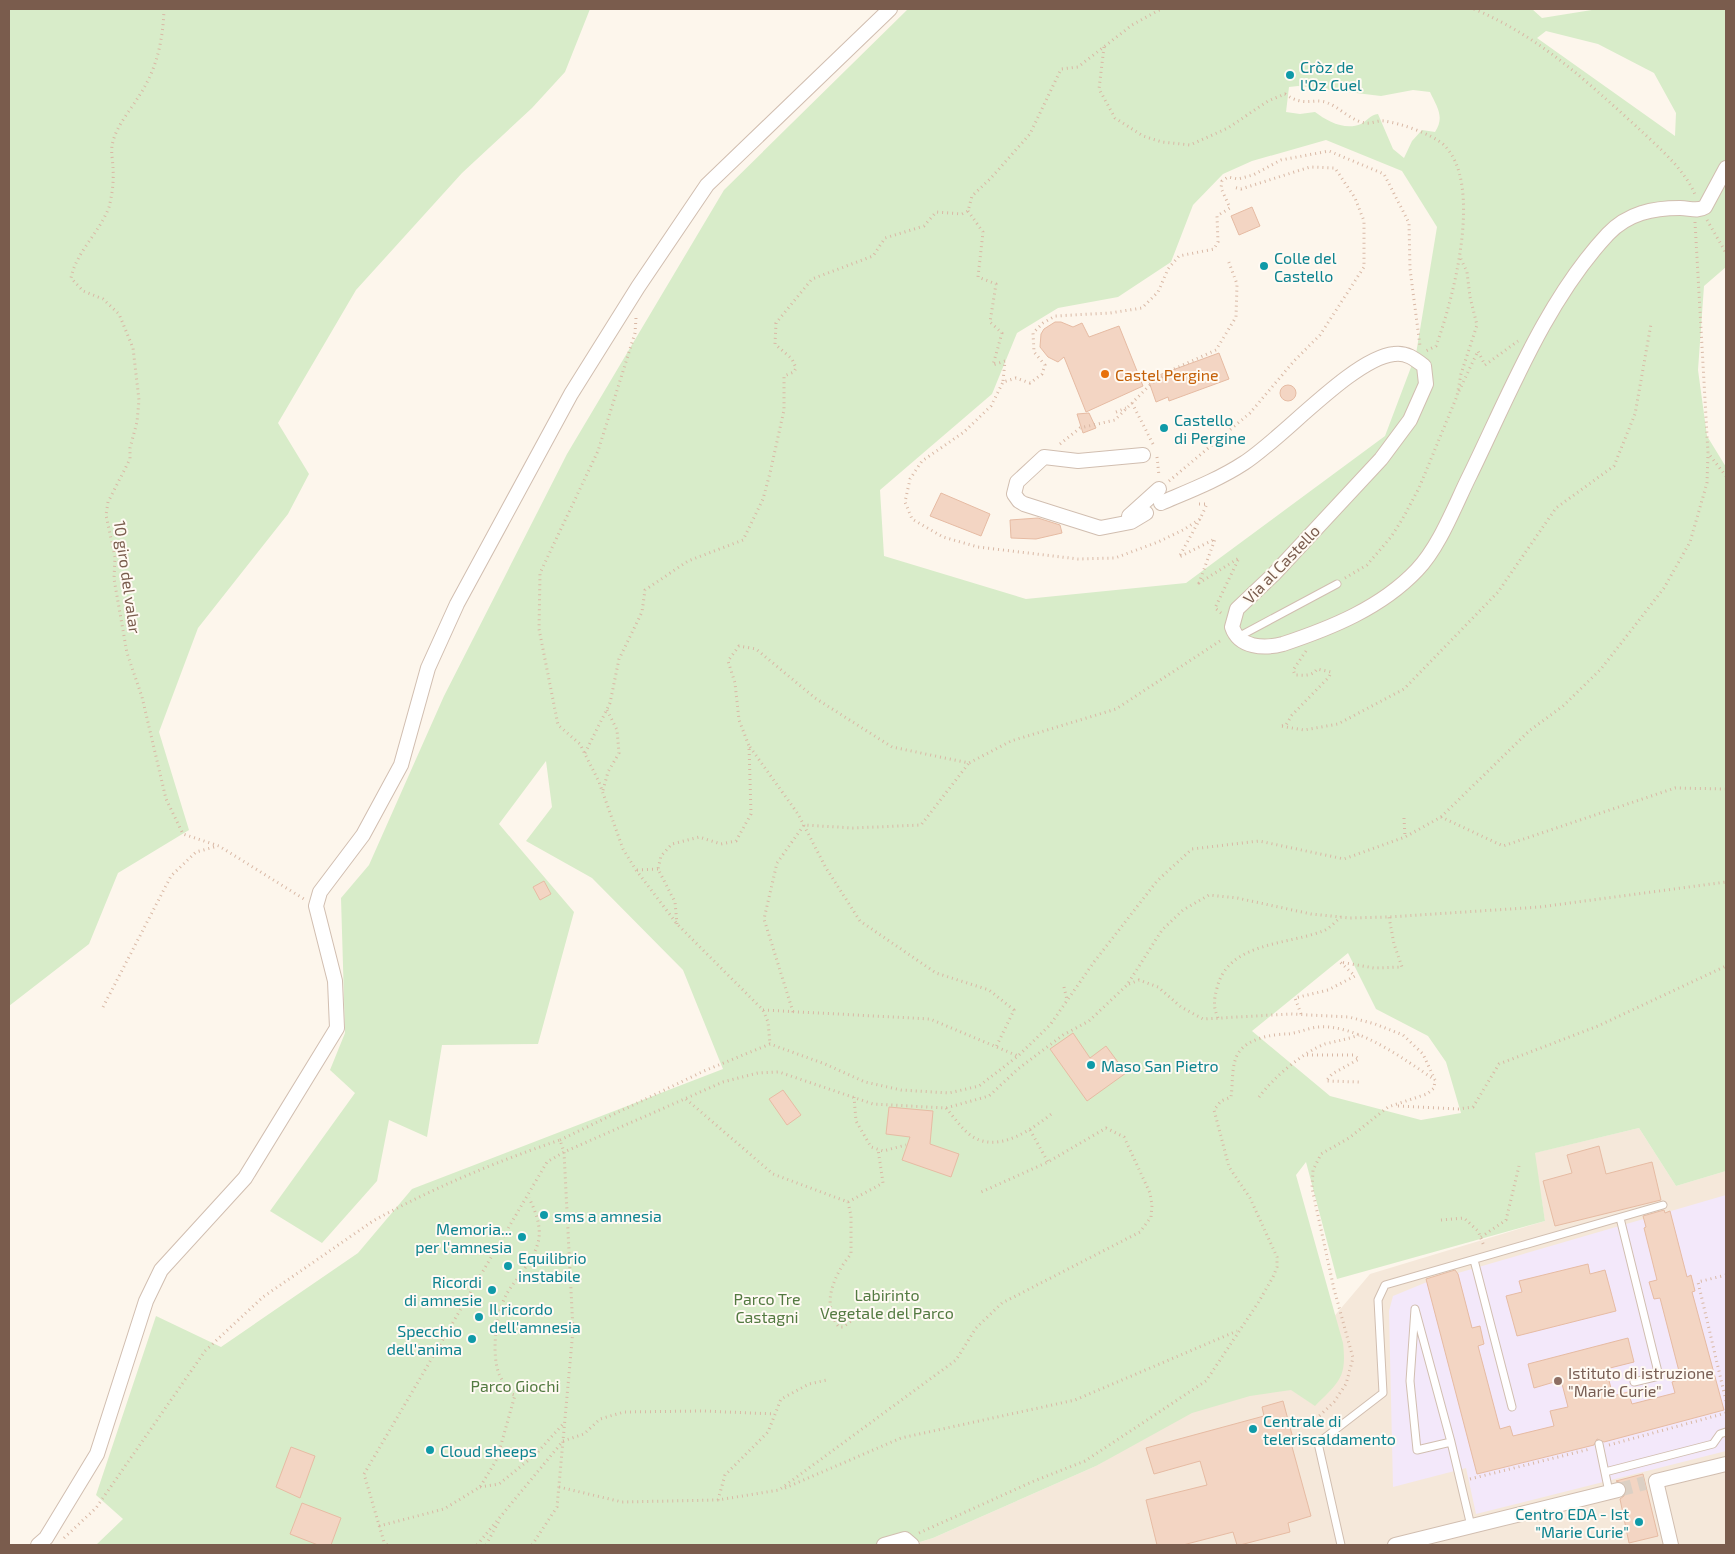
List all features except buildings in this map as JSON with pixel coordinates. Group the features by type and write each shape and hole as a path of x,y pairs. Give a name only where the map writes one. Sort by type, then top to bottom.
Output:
{"street":[{"path":"38,1545 46,1538 97,1454 146,1301 161,1270 245,1178 337,1028 335,981 316,906 320,892 363,835 401,765 428,668 457,604 570,394 707,185 890,9"},
{"path":"1234,630 1248,644 1264,647 1296,640 1342,621 1384,600 1418,569 1443,531 1528,356 1565,290 1603,240 1609,233 1635,214 1682,208 1700,210 1709,202 1726,168"},
{"name":"Via al Castello","path":"1161,503 1244,463 1297,421 1338,384 1371,361 1393,354 1406,354 1424,366 1426,384 1414,411 1382,460 1274,574 1237,609 1234,630"},
{"path":"1143,455 1078,461 1044,457 1015,486 1014,494 1019,501 1060,514 1076,522 1100,528 1131,522 1146,512"},
{"path":"1120,524 1159,489"},
{"path":"1670,1545 1651,1482 1726,1464"},
{"path":"1395,1545 1614,1491"},
{"path":"884,1545 909,1542"}],"lane":[{"path":"1234,630 1337,584"},
{"path":"1341,1545 1318,1443 1383,1393 1378,1300 1385,1285 1663,1205"},
{"path":"1620,1218 1659,1376 1634,1382"},
{"path":"1474,1260 1512,1408"},
{"path":"1451,1442 1417,1450 1410,1381 1415,1309 1451,1442 1470,1526"},
{"path":"1605,1472 1713,1444 1720,1434 1726,1432"},
{"path":"1599,1444 1605,1472 1614,1491"}],"path":[{"name":"10 giro del valar","path":"164,9 164,37 155,65 140,95 124,118 112,146 114,176 109,207 95,234 72,270 71,278 83,290 103,300 119,314 134,348 139,400 137,422 130,448 130,459 108,502 106,515 115,557 114,579 125,646 142,696 166,799 183,834 219,846 316,906"},
{"path":"585,754 606,709 619,659 642,612 645,590 688,561 743,540 764,499 784,410 784,376 794,372 796,368 792,360 775,344 776,323 812,279 873,256 885,238 924,226 936,212 962,214 968,211 972,196 991,178 1030,134 1061,69 1078,67 1132,25 1161,9"},
{"path":"1474,9 1502,21 1569,65 1672,160 1694,193 1700,210 1726,253"},
{"path":"1004,382 1016,378 1030,383 1042,374 1045,365 1034,352 1033,333 1043,323 1055,316 1101,314 1142,308 1158,292 1168,269 1179,256 1214,249 1218,242 1217,216 1230,208 1220,188 1222,181 1228,177 1238,179 1253,175 1281,160 1329,151 1384,174 1409,223 1410,270 1421,354 1436,346 1456,285 1464,207 1461,179 1455,162 1443,144 1412,128 1382,121 1365,123 1326,102 1304,103 1294,100 1285,94 1268,101 1228,128 1190,145 1162,142 1143,136 1115,118 1099,89 1104,47"},
{"path":"1159,489 1250,414 1294,361 1320,335 1364,268 1364,221 1355,198 1336,168 1310,167 1241,189 1233,187"},
{"path":"63,1539 96,1508 205,1351 263,1297 373,1221 392,1210 482,1168 560,1140 704,1071 770,1044 825,1064 865,1082 901,1090 949,1094 979,1086 1018,1056 1050,1025 1158,881 1192,849 1259,841 1344,859 1405,838 1441,817 1529,731 1563,706 1601,668 1664,588 1690,542 1707,484 1708,454 1694,225 1700,210"},
{"path":"968,211 983,232 978,277 996,284 990,322 1002,333 993,365 1005,361 1004,382 992,406 964,432 922,461 910,478 905,502 912,519 943,537 978,547 1078,559 1115,558 1158,542 1200,518"},
{"path":"1457,396 1461,374 1477,325 1470,297 1467,272 1460,256"},
{"path":"1044,457 1080,428 1116,420 1152,383 1174,369 1216,350 1236,317 1237,284 1228,260"},
{"path":"636,315 635,333 598,451 540,573 539,629 558,725 580,744 602,792 623,849 636,870 677,924 763,1010 768,1022 770,1044"},
{"path":"1308,649 1293,670 1295,675 1307,675 1314,673 1317,669 1331,672 1329,677 1292,715 1286,724 1280,726 1304,730 1338,724 1404,689 1498,592 1556,508 1614,466 1634,414 1651,324"},
{"path":"1337,584 1367,566 1391,537 1419,488 1478,351 1485,365 1525,335"},
{"path":"1116,412 1127,408"},
{"path":"1708,454 1726,476"},
{"path":"804,825 853,828 921,825 969,763 1012,741 1116,709 1234,630 1215,608 1239,558 1199,583 1215,539 1179,557 1207,504 1182,502 1174,497"},
{"path":"969,763 892,748 815,698 756,649 739,646 728,661 736,683 739,720 749,746 804,825 826,868 860,921 936,973 989,990 1014,1010 996,1047"},
{"path":"602,792 608,772 619,753 617,730 606,709"},
{"path":"677,924 675,902 658,869 661,856 672,844 699,837 721,844 736,841 751,814 749,746"},
{"path":"1441,817 1503,846 1675,788 1726,789"},
{"path":"1404,818 1405,838"},
{"path":"793,1012 764,920 777,863 804,825"},
{"path":"103,1007 171,876 196,852 219,846"},
{"path":"636,870 658,869"},
{"path":"388,1545 379,1526 364,1474 529,1197 547,1162 564,1152 723,1082 758,1073 779,1072 873,1104 946,1108 989,1096 1018,1069 1063,1034 1090,1021 1127,985 1162,930 1183,910 1209,896 1237,898 1311,914 1341,917 1390,917 1540,907 1726,882"},
{"path":"1218,1018 1213,1005 1220,974 1257,947 1324,931 1341,917"},
{"path":"1301,1014 1295,998 1328,990 1355,976 1340,962 1374,968 1402,967 1394,944 1390,917"},
{"path":"1318,1443 1315,1420 1334,1402 1346,1384 1353,1358 1332,1281 1312,1188 1313,1170 1321,1154 1349,1138 1388,1107 1458,1109 1473,1107 1499,1064 1598,1026 1726,966"},
{"path":"1127,985 1139,980 1158,987 1195,1016 1203,1019 1301,1014 1349,1017 1404,1035 1423,1054 1435,1080 1434,1088 1426,1094 1395,1106"},
{"path":"1064,987 1067,1000"},
{"path":"763,1010 930,1019 1018,1056"},
{"path":"909,1542 1034,1481 1085,1461 1206,1381 1273,1277 1277,1267 1277,1257 1250,1198 1229,1167 1214,1110 1221,1101 1231,1097 1239,1052 1249,1043 1274,1034 1291,1034 1318,1027 1360,1035 1392,1052 1435,1080"},
{"path":"1259,1097 1269,1084 1307,1054 1324,1044 1360,1035"},
{"path":"1307,1054 1353,1055 1359,1059 1332,1074 1326,1081 1360,1082"},
{"path":"854,1097 856,1121 871,1147 883,1151 906,1145"},
{"path":"686,1099 773,1174 848,1202 883,1183 878,1149"},
{"path":"946,1108 970,1135 992,1143 1030,1130 1054,1112"},
{"path":"779,1490 956,1360 976,1328 1002,1303 1140,1232 1151,1217 1152,1204 1150,1193 1124,1137 1106,1128 1048,1162 979,1193"},
{"path":"1030,1130 1048,1162"},
{"path":"532,1545 557,1507 573,1330 564,1152 560,1140"},
{"path":"1480,1237 1506,1220 1520,1166"},
{"path":"480,1488 498,1459 513,1403 514,1395 511,1394 499,1375 495,1357 496,1331 506,1296 538,1246 539,1233 536,1213 529,1197"},
{"path":"848,1202 851,1216 851,1254 842,1264 834,1281 829,1304 833,1320 839,1327 843,1327 851,1321"},
{"path":"1441,1220 1464,1218 1478,1231 1488,1256"},
{"path":"1726,1275 1696,1283 1726,1401"},
{"path":"559,1487 622,1502 718,1500 779,1490 901,1438 1075,1400 1238,1331"},
{"path":"718,1500 725,1475 768,1432 781,1399 809,1384 827,1380"},
{"path":"1717,1386 1722,1384"},
{"path":"477,1545 563,1442 584,1434 600,1419 624,1412 703,1411 775,1414"},
{"path":"379,1526 444,1509 480,1488 498,1484 535,1455 564,1423"},
{"path":"486,1545 502,1516"}],"shaded area":[{"path":"1639,1128 1676,1186 1726,1171 1726,1545 910,1545 933,1538 1096,1466 1326,1326 1370,1274 1545,1221 1534,1153"},
{"name":"Istituto di istruzione \"Marie Curie\"","path":"1726,1195 1726,1451 1476,1514 1466,1468 1393,1487 1389,1311 1393,1296 1427,1282"}],"green space":[{"path":"9,9 590,9 565,72 532,108 462,173 356,290 278,423 309,474 288,514 198,628 159,732 189,830 118,873 89,944 9,1006"},
{"path":"908,9 1532,9 1542,18 1598,9 1726,9 1726,267 1704,286 1698,370 1707,436 1726,467 1726,1171 1676,1186 1639,1128 1535,1153 1545,1221 1337,1279 1306,1162 1296,1175 1343,1343 1344,1355 1340,1379 1315,1406 1291,1390 1250,1396 1192,1413 1096,1466 933,1538 910,1545 96,1545 123,1519 96,1495 156,1316 221,1347 358,1253 412,1189 723,1069 683,970 592,878 526,841 552,807 546,761 499,824 574,912 538,1044 442,1045 427,1137 389,1120 377,1181 322,1243 270,1211 355,1093 330,1070 345,1033 341,898 369,865 444,696 567,454 724,190","holes":["1546,31 1598,44 1654,73 1676,113 1675,136 1537,38","1298,86 1381,96 1413,90 1430,92 1439,112 1438,127 1435,132 1422,130 1412,141 1404,158 1393,149 1378,114 1361,124 1343,126 1331,122 1315,112 1300,114 1286,112 1289,87","1326,140 1402,171 1437,227 1416,354 1385,436 1186,583 1026,599 884,556 880,490 992,394 1017,333 1058,308 1118,297 1171,262 1193,205 1223,174 1252,161","1348,953 1376,1009 1428,1036 1446,1062 1461,1113 1421,1120 1330,1096 1252,1031"]}],"tunnel":[{"path":"1618,1490 1645,1483"}],"place":[{"name":"Cròz de l'Oz Cuel","path":"1290,75"},
{"name":"Colle del Castello","path":"1264,266"},
{"name":"Castel Pergine","path":"1105,374"},
{"name":"Castello di Pergine","path":"1164,428"},
{"name":"Maso San Pietro","path":"1091,1065"},
{"name":"sms a amnesia","path":"544,1215"},
{"name":"Memoria... per l'amnesia","path":"522,1237"},
{"name":"Equilibrio instabile","path":"508,1266"},
{"name":"Ricordi di amnesie","path":"492,1290"},
{"name":"Il ricordo dell'amnesia","path":"479,1317"},
{"name":"Specchio dell'anima","path":"472,1339"},
{"name":"Istituto di istruzione \"Marie Curie\"","path":"1558,1381"},
{"name":"Centrale di teleriscaldamento","path":"1253,1429"},
{"name":"Cloud sheeps","path":"430,1450"},
{"name":"Centro EDA - Ist \"Marie Curie\"","path":"1639,1522"}],"park label":[{"name":"Labirinto Vegetale del Parco","path":"887,1303"},
{"name":"Parco Tre Castagni","path":"767,1307"},
{"name":"Parco Giochi","path":"515,1385"}]}
